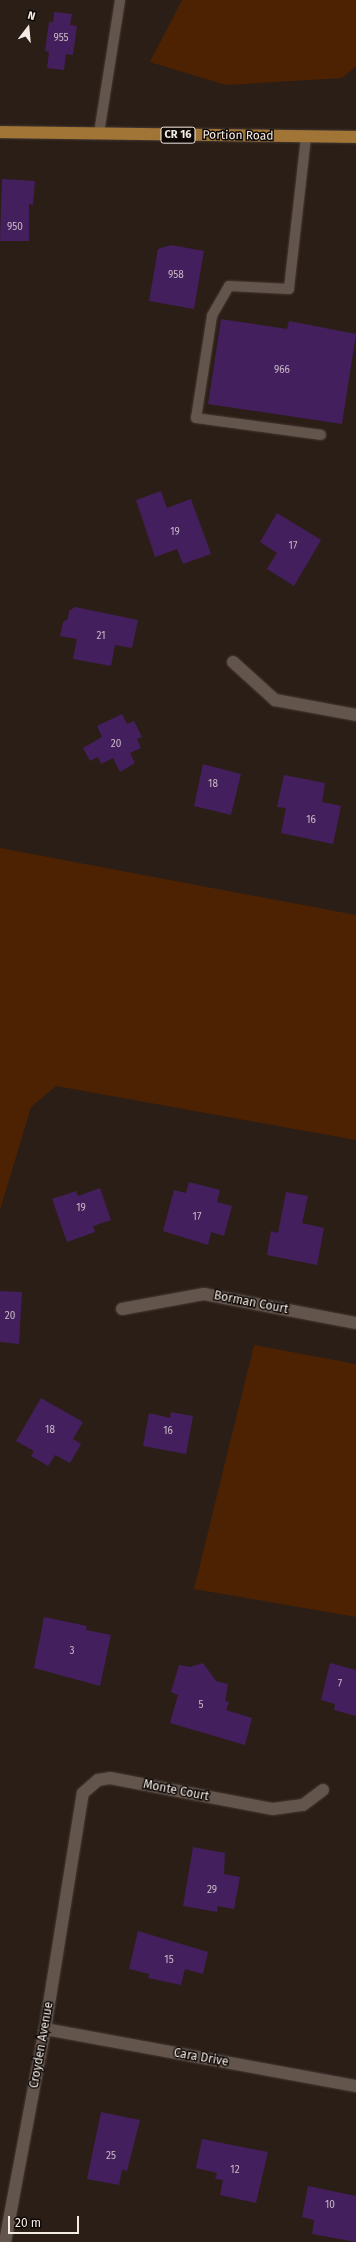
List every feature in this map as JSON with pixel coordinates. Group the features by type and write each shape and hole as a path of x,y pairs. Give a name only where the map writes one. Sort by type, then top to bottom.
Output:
{"main road":[{"name":"Portion Road","path":"0,132 356,138"}],"street":[{"path":"233,662 275,700 356,715"},
{"name":"Borman Court","path":"122,1309 204,1294 356,1322"},
{"name":"Monte Court","path":"76,1847 83,1793 98,1780 110,1778 273,1809 303,1805 323,1790"},
{"name":"Croyden Avenue","path":"5,2242 45,2029 76,1847"},
{"name":"Cara Drive","path":"45,2029 356,2086"}],"lane":[{"path":"99,133 120,0"},
{"path":"306,137 289,289 229,286 212,316 196,418 321,435"}],"shaded area":[{"path":"182,0 356,0 356,66 342,78 226,85 150,62"},
{"path":"0,848 356,915 356,1140 56,1086 31,1107 0,1210"},
{"path":"254,1345 356,1364 356,1617 194,1589"}],"building":[{"path":"54,12 72,14 70,25 77,26 73,55 66,54 64,70 47,68 49,52 45,51 49,22 53,22"},
{"path":"2,179 35,181 33,205 29,204 29,241 0,241"},
{"path":"171,245 204,251 194,309 149,301 158,249"},
{"path":"221,319 287,329 289,321 356,334 342,424 208,404"},
{"path":"161,491 167,508 191,499 211,554 183,564 177,549 155,557 136,500"},
{"path":"277,513 321,540 294,586 267,569 277,553 260,542"},
{"path":"75,607 138,620 132,648 115,645 111,666 73,659 77,639 60,636 63,622 68,619 69,611"},
{"path":"122,714 127,724 134,721 142,737 137,739 141,748 130,753 135,763 120,772 113,758 101,764 98,757 90,761 83,748 102,737 97,726"},
{"path":"203,764 241,774 231,815 194,806"},
{"path":"284,775 325,783 322,802 341,806 333,844 281,833 286,808 277,807"},
{"path":"189,1182 220,1190 217,1202 232,1206 224,1236 211,1232 208,1245 163,1231 174,1190 186,1193"},
{"path":"100,1188 111,1220 93,1226 95,1232 67,1242 52,1199 76,1191 78,1196"},
{"path":"286,1192 308,1196 302,1223 324,1228 317,1265 267,1255 271,1231 278,1233"},
{"path":"0,1291 22,1292 19,1344 0,1342"},
{"path":"41,1398 83,1422 73,1439 81,1444 70,1463 55,1455 48,1466 31,1456 34,1451 16,1441"},
{"path":"171,1412 193,1416 186,1454 143,1446 149,1413 170,1418"},
{"path":"44,1617 87,1626 86,1630 111,1635 100,1686 34,1668"},
{"path":"203,1663 216,1681 228,1684 225,1701 229,1702 226,1710 252,1718 245,1745 170,1723 178,1695 171,1692 179,1665 190,1667"},
{"path":"330,1663 356,1670 356,1716 334,1710 335,1704 321,1700"},
{"path":"193,1847 225,1853 224,1874 240,1877 234,1909 218,1906 217,1912 183,1906"},
{"path":"138,1931 208,1952 203,1974 185,1969 181,1985 148,1978 149,1974 129,1969"},
{"path":"101,2112 140,2120 127,2171 122,2170 119,2185 87,2179"},
{"path":"202,2139 268,2152 256,2203 220,2195 223,2180 215,2179 217,2173 196,2168"},
{"path":"308,2186 356,2196 356,2242 312,2234 314,2220 302,2217"}]}
